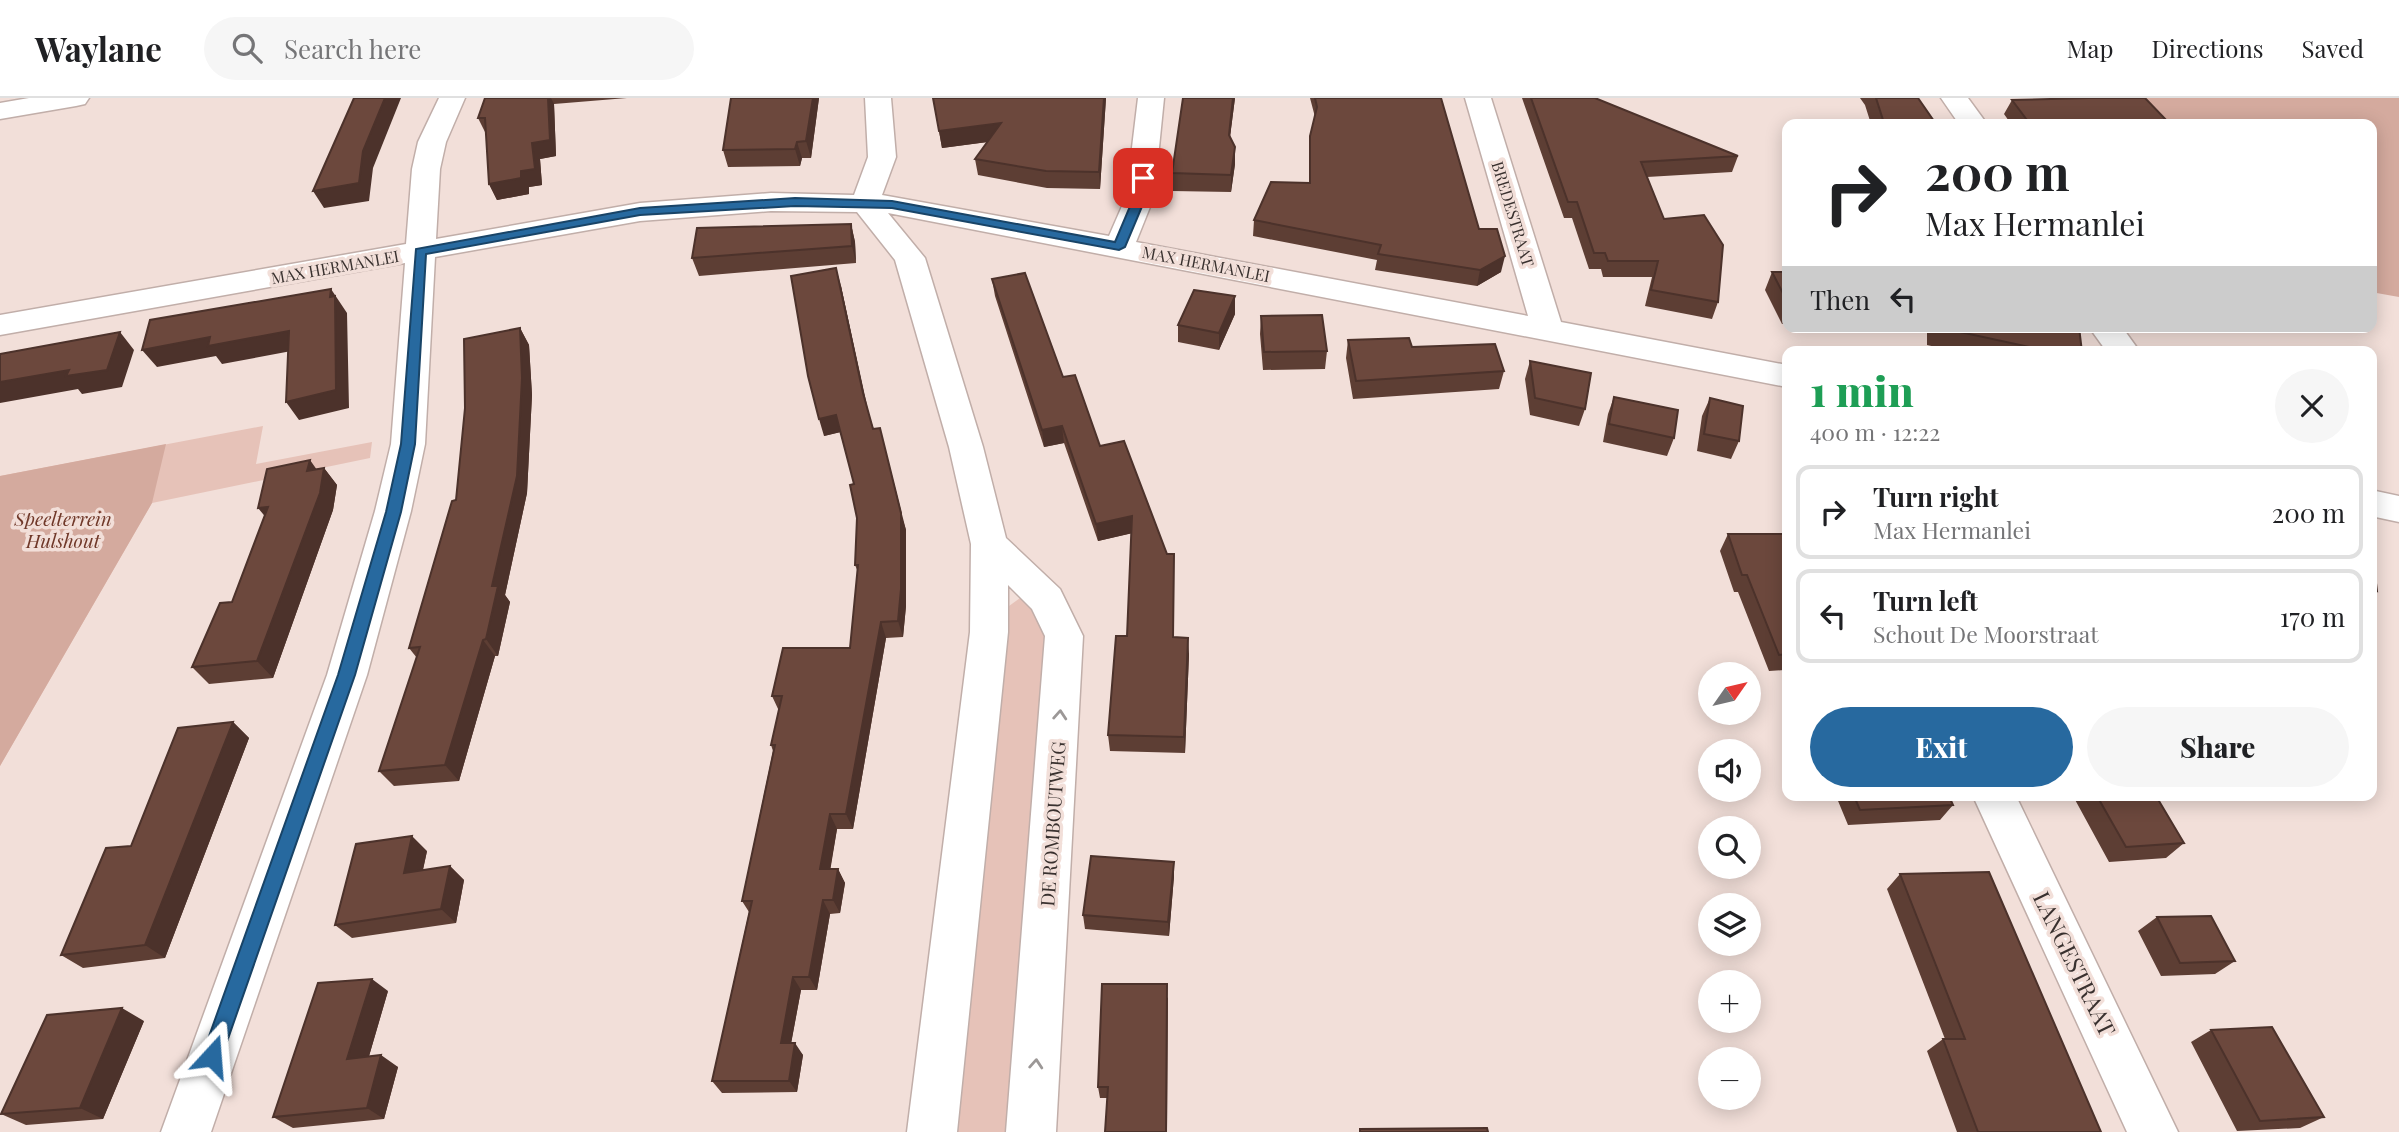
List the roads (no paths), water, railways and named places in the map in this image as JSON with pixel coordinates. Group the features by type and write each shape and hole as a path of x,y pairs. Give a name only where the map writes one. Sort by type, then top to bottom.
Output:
{"street":[{"path":"0,111 76,98"},
{"path":"186,1132 346,675 393,512 408,444 426,169 432,142 452,98"},
{"path":"878,98 882,157 865,203 910,258 966,447 989,544 989,632 932,1132"},
{"path":"1119,247 1140,197 1151,98"},
{"name":"BREDESTRAAT","path":"1478,98 1548,330"},
{"path":"1954,98 1969,119"},
{"path":"882,157 924,210 910,258"},
{"name":"MAX HERMANLEI","path":"0,325 640,212 771,202 865,203 924,210 1782,375"},
{"path":"2377,504 2399,509"},
{"name":"DE ROMBOUTWEG","path":"989,544 1048,600 1064,636 1031,1132"},
{"name":"LANGESTRAAT","path":"1996,801 2153,1132"}],"park label":[{"name":"Speelterrein Hulshout","path":"63,530"}]}
